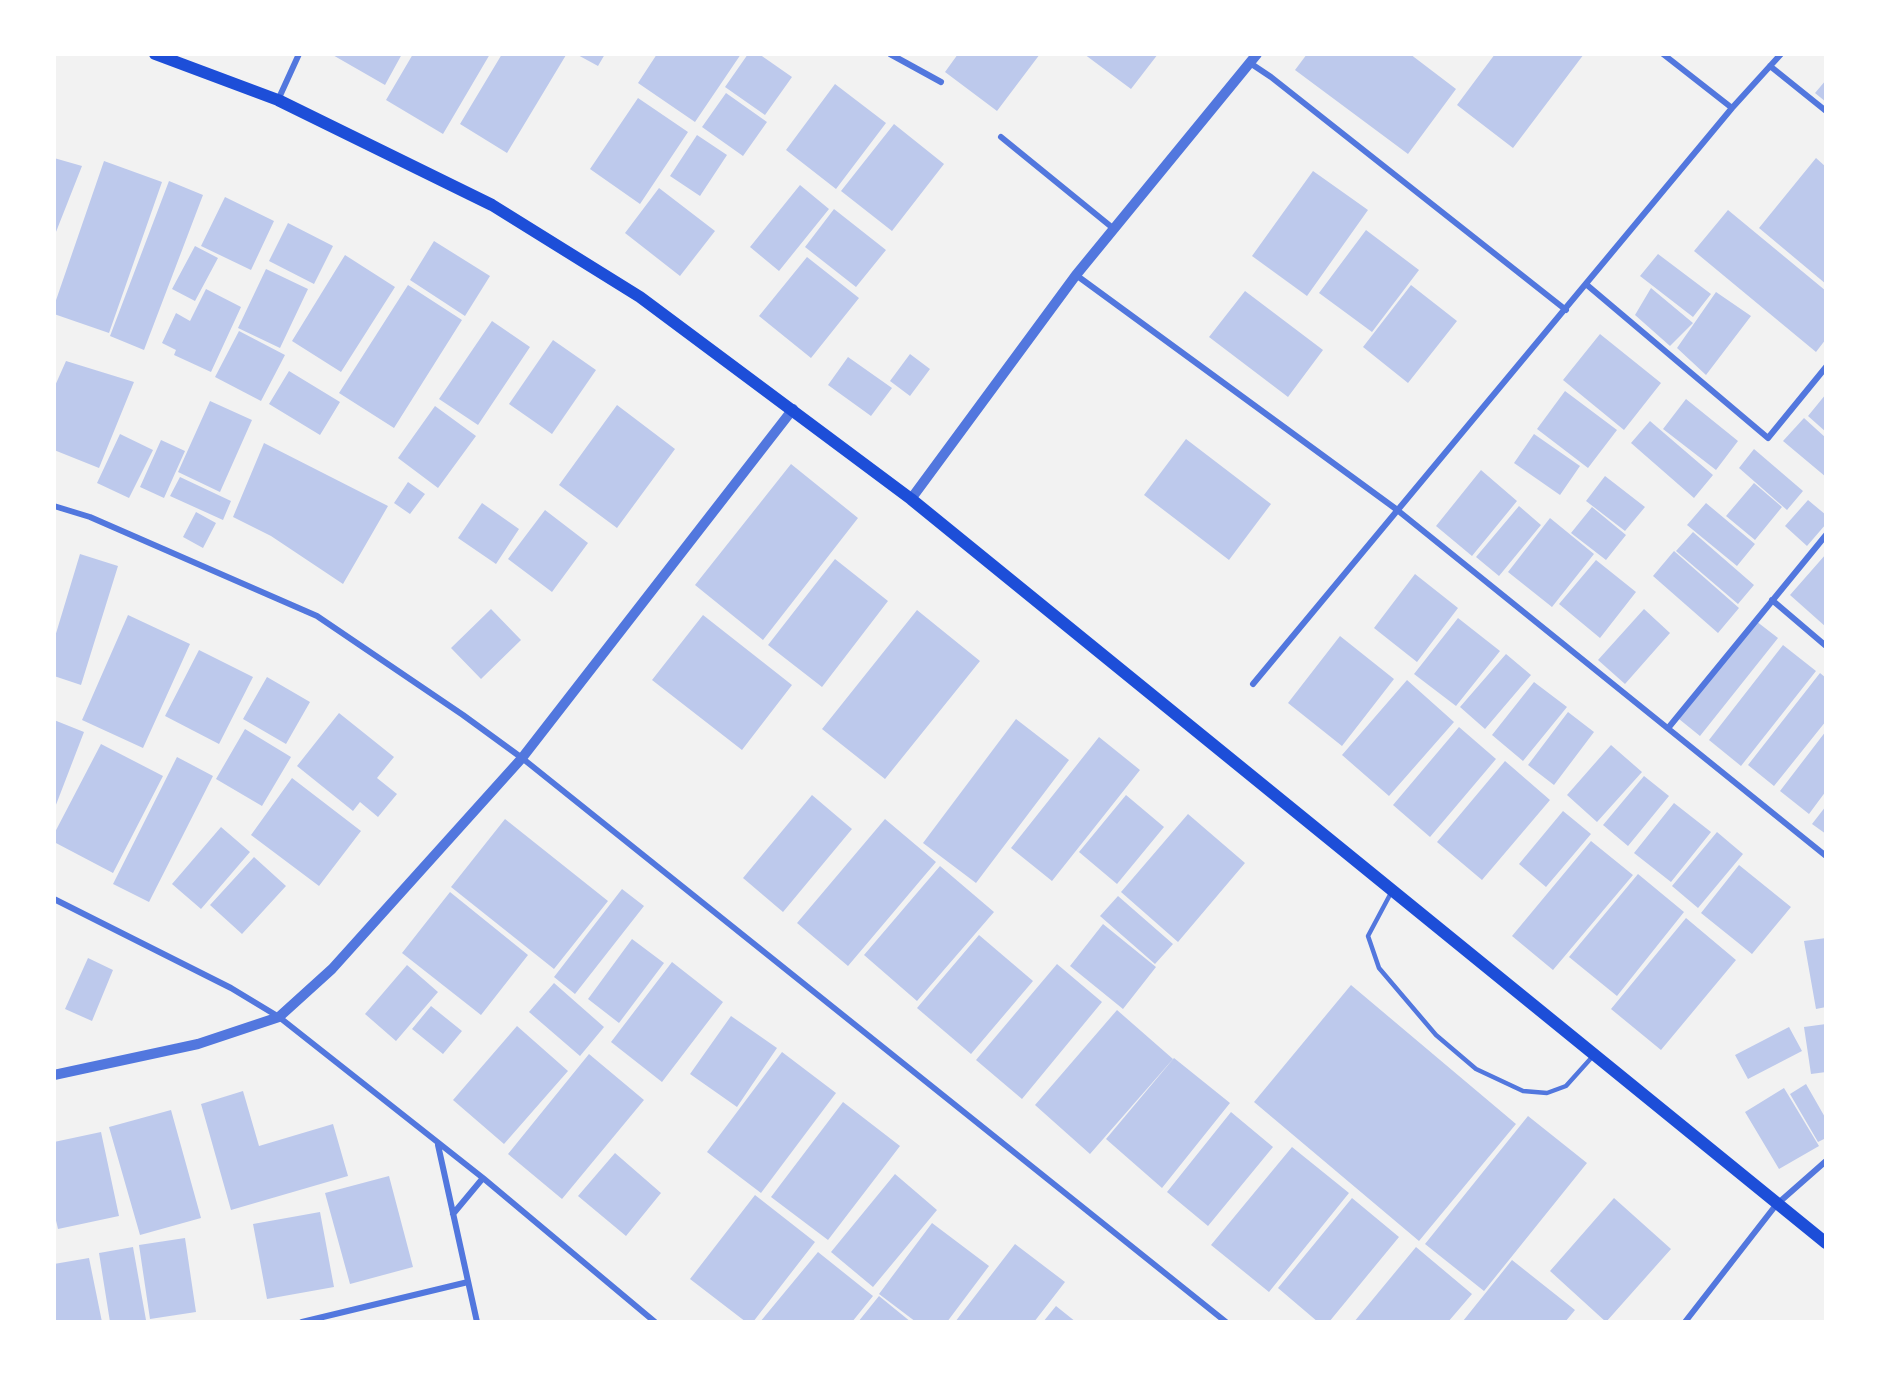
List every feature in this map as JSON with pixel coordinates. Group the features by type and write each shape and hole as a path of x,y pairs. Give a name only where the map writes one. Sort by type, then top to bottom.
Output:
{"main road":[{"path":"155,54 278,100 492,206 640,297 911,499 1776,1206 1826,1243"}],"street":[{"path":"278,100 299,54"},
{"path":"890,54 941,82"},
{"path":"1663,54 1732,108"},
{"path":"1253,684 1396,509 1587,285 1732,108 1781,54"},
{"path":"911,499 1076,275 1253,59 1280,84 1566,310"},
{"path":"1770,66 1826,111"},
{"path":"1001,137 1113,229"},
{"path":"1076,275 1396,509 1826,856"},
{"path":"1587,285 1768,438 1826,367"},
{"path":"54,1075 198,1044 279,1017 332,969 522,758 793,409"},
{"path":"54,506 90,517 316,616 522,758 1226,1322"},
{"path":"1669,727 1826,534"},
{"path":"1772,600 1826,646"},
{"path":"54,899 231,988 279,1017 438,1145 483,1178 655,1322"},
{"path":"438,1145 477,1322"},
{"path":"1685,1322 1776,1206 1826,1161"},
{"path":"453,1214 483,1178"},
{"path":"302,1322 468,1282"}],"lane":[{"path":"1392,891 1368,936 1379,968 1436,1035 1476,1069 1523,1091 1547,1093 1566,1086 1593,1056"}],"building":[{"path":"331,54 402,54 385,85"},
{"path":"413,54 490,54 443,134 386,100"},
{"path":"502,54 566,55 507,153 460,124"},
{"path":"576,54 605,54 598,66"},
{"path":"657,54 741,54 695,122 638,83"},
{"path":"748,54 759,54 792,77 765,115 725,87"},
{"path":"958,54 1040,54 997,111 945,72"},
{"path":"1084,54 1158,54 1131,89"},
{"path":"1307,54 1410,54 1456,89 1408,154 1295,70"},
{"path":"1495,54 1584,54 1513,148 1457,105"},
{"path":"1826,80 1826,102 1815,93"},
{"path":"835,84 886,123 836,189 786,150"},
{"path":"726,93 767,122 743,156 702,127"},
{"path":"638,98 688,132 640,204 590,169"},
{"path":"894,124 944,164 892,231 841,191"},
{"path":"697,135 727,155 700,196 670,176"},
{"path":"54,158 82,166 54,237"},
{"path":"1816,158 1826,167 1826,284 1759,228"},
{"path":"104,161 162,182 109,333 54,314 54,306"},
{"path":"1313,171 1368,210 1307,296 1252,256"},
{"path":"169,181 203,195 144,350 110,336"},
{"path":"800,185 829,209 779,271 750,247"},
{"path":"659,188 715,231 680,276 625,233"},
{"path":"225,197 274,221 251,270 201,246"},
{"path":"834,209 886,250 856,287 805,247"},
{"path":"1728,210 1826,291 1826,339 1816,352 1694,251"},
{"path":"288,223 333,246 314,284 269,261"},
{"path":"1366,230 1419,270 1372,332 1319,293"},
{"path":"434,241 490,276 465,316 410,280"},
{"path":"195,246 218,258 195,301 172,289"},
{"path":"1658,254 1711,294 1693,317 1640,276"},
{"path":"345,255 395,287 341,372 292,341"},
{"path":"807,257 859,298 811,358 759,316"},
{"path":"266,269 308,289 280,348 238,328"},
{"path":"408,285 462,320 394,428 339,393"},
{"path":"1411,285 1457,321 1408,383 1363,347"},
{"path":"1651,288 1693,323 1670,346 1635,315"},
{"path":"206,289 241,307 211,372 174,355 176,350 162,343 176,313 190,321"},
{"path":"1245,291 1323,350 1288,397 1209,337"},
{"path":"1716,292 1751,316 1706,375 1677,348"},
{"path":"492,321 530,347 478,425 439,399"},
{"path":"239,331 285,355 261,401 215,377"},
{"path":"1600,334 1661,383 1624,430 1563,380"},
{"path":"553,340 596,370 552,434 509,404"},
{"path":"910,354 930,369 910,396 890,381"},
{"path":"848,357 892,388 871,416 828,385"},
{"path":"66,361 134,382 99,468 54,450 54,388"},
{"path":"289,371 340,402 320,435 269,404"},
{"path":"1565,391 1617,430 1588,468 1537,429"},
{"path":"1826,394 1826,432 1808,416"},
{"path":"1686,399 1738,441 1716,470 1663,429"},
{"path":"210,401 252,420 220,492 178,472"},
{"path":"617,405 675,449 617,528 559,485"},
{"path":"435,406 476,436 438,488 398,458"},
{"path":"1804,418 1826,438 1826,477 1783,441"},
{"path":"1650,421 1713,475 1694,498 1631,443"},
{"path":"120,434 153,450 129,498 97,483"},
{"path":"1534,434 1580,466 1560,495 1514,463"},
{"path":"1186,439 1271,504 1229,560 1144,495"},
{"path":"161,440 185,451 164,498 140,487"},
{"path":"264,443 388,506 343,584 271,536 233,517"},
{"path":"1754,449 1803,491 1787,510 1739,468"},
{"path":"791,464 858,518 763,640 695,585"},
{"path":"1481,470 1517,501 1472,556 1436,526"},
{"path":"1605,476 1645,507 1625,531 1586,501"},
{"path":"180,477 231,501 223,520 170,496"},
{"path":"408,482 425,494 410,514 394,503"},
{"path":"1754,483 1782,507 1755,540 1726,516"},
{"path":"1808,500 1826,515 1826,524 1807,546 1785,526"},
{"path":"482,503 519,529 496,564 458,538"},
{"path":"1706,503 1755,544 1737,566 1687,525"},
{"path":"1519,506 1541,525 1499,576 1476,557"},
{"path":"1592,507 1626,535 1606,560 1571,533"},
{"path":"545,510 588,543 552,592 508,559"},
{"path":"196,512 216,523 203,548 183,537"},
{"path":"1550,518 1594,554 1552,607 1508,572"},
{"path":"1693,532 1754,585 1738,604 1676,551"},
{"path":"1674,551 1739,608 1718,633 1653,576"},
{"path":"80,554 118,566 81,685 54,676 54,640"},
{"path":"1826,554 1826,627 1790,595"},
{"path":"835,559 888,601 822,687 768,645"},
{"path":"1596,560 1636,592 1600,638 1559,604"},
{"path":"1415,574 1458,608 1417,662 1374,628"},
{"path":"491,609 521,640 481,679 451,648"},
{"path":"1644,609 1670,633 1625,684 1598,660"},
{"path":"917,610 980,661 885,779 822,729"},
{"path":"128,615 190,644 143,748 82,720"},
{"path":"703,615 792,685 742,750 652,680"},
{"path":"1458,618 1500,651 1456,706 1414,674"},
{"path":"1756,621 1778,638 1700,736 1679,719"},
{"path":"1340,636 1394,679 1342,746 1288,703"},
{"path":"1783,645 1816,671 1741,766 1709,740"},
{"path":"199,650 253,677 219,744 165,716"},
{"path":"1506,654 1531,675 1485,729 1460,707"},
{"path":"1820,673 1826,678 1826,721 1774,786 1748,765"},
{"path":"267,677 310,702 286,744 243,719"},
{"path":"1407,680 1454,722 1389,796 1342,755"},
{"path":"1534,682 1567,707 1523,761 1492,735"},
{"path":"1568,712 1594,732 1554,785 1528,765"},
{"path":"339,713 394,757 377,778 397,794 378,817 360,802 353,811 297,766"},
{"path":"1016,719 1069,760 976,883 923,843"},
{"path":"54,720 84,732 54,810"},
{"path":"1459,727 1496,759 1430,837 1393,805"},
{"path":"245,729 291,757 262,806 216,779"},
{"path":"1826,731 1826,791 1809,814 1780,791"},
{"path":"1099,737 1140,770 1052,881 1011,848"},
{"path":"101,744 163,776 113,873 54,842 54,834"},
{"path":"1611,745 1642,772 1597,822 1567,795"},
{"path":"177,757 213,776 149,902 113,884"},
{"path":"1505,761 1550,800 1482,880 1437,842"},
{"path":"1644,776 1669,796 1628,846 1603,825"},
{"path":"292,778 361,831 319,886 251,835"},
{"path":"812,795 852,829 783,912 743,878"},
{"path":"1126,795 1164,827 1117,884 1079,852"},
{"path":"1674,803 1711,832 1671,882 1634,853"},
{"path":"1826,806 1826,834 1812,824"},
{"path":"1563,811 1591,834 1546,887 1519,864"},
{"path":"1188,814 1245,863 1178,942 1121,892"},
{"path":"505,819 608,901 554,969 451,887"},
{"path":"885,819 936,862 848,966 797,923"},
{"path":"221,827 250,852 201,909 172,884"},
{"path":"1717,832 1743,854 1698,908 1672,886"},
{"path":"1591,841 1633,875 1553,970 1512,936"},
{"path":"254,857 286,886 242,934 210,905"},
{"path":"1739,865 1791,907 1752,954 1701,913"},
{"path":"940,866 994,912 917,1001 864,955"},
{"path":"1638,874 1684,912 1617,996 1569,957"},
{"path":"622,889 644,906 575,994 554,977"},
{"path":"450,892 528,955 481,1015 402,953"},
{"path":"1118,896 1173,944 1155,964 1100,916"},
{"path":"1686,918 1736,960 1661,1050 1611,1009"},
{"path":"1103,924 1156,967 1123,1009 1070,966"},
{"path":"979,935 1033,981 971,1054 917,1008"},
{"path":"1826,938 1826,1007 1816,1009 1804,941"},
{"path":"632,939 664,963 619,1023 588,999"},
{"path":"88,958 113,970 92,1021 65,1009"},
{"path":"672,962 723,1002 662,1082 611,1042"},
{"path":"1057,964 1102,1002 1022,1099 976,1060"},
{"path":"407,965 438,992 396,1041 365,1014"},
{"path":"554,983 604,1027 580,1056 529,1012"},
{"path":"1351,985 1516,1124 1419,1241 1254,1102"},
{"path":"431,1006 462,1031 443,1054 412,1029"},
{"path":"1117,1010 1173,1059 1090,1154 1035,1105"},
{"path":"731,1016 777,1048 737,1107 690,1074"},
{"path":"1826,1024 1826,1072 1811,1074 1804,1027"},
{"path":"517,1026 568,1071 504,1144 453,1100"},
{"path":"1789,1027 1802,1051 1748,1079 1735,1055"},
{"path":"782,1052 836,1093 761,1193 707,1152"},
{"path":"589,1054 644,1100 562,1199 508,1154"},
{"path":"1174,1058 1230,1103 1162,1188 1106,1139"},
{"path":"1806,1084 1826,1119 1826,1138 1818,1142 1790,1094"},
{"path":"1784,1088 1819,1146 1779,1169 1745,1112"},
{"path":"243,1091 259,1146 333,1124 348,1176 231,1210 201,1104"},
{"path":"843,1102 900,1146 828,1240 771,1197"},
{"path":"171,1110 201,1218 140,1235 109,1127"},
{"path":"1231,1112 1273,1147 1208,1226 1167,1192"},
{"path":"1528,1116 1587,1163 1484,1291 1425,1244"},
{"path":"101,1132 119,1216 58,1229 54,1212 54,1142"},
{"path":"1292,1147 1349,1193 1269,1292 1211,1245"},
{"path":"615,1153 661,1193 626,1236 578,1196"},
{"path":"895,1174 937,1210 873,1287 831,1252"},
{"path":"389,1176 413,1267 350,1284 325,1193"},
{"path":"755,1195 815,1242 753,1322 746,1322 690,1279"},
{"path":"1352,1198 1399,1237 1329,1322 1318,1322 1278,1288"},
{"path":"1614,1198 1671,1249 1606,1322 1550,1271"},
{"path":"320,1212 334,1287 267,1299 253,1224"},
{"path":"932,1223 989,1266 947,1322 916,1322 879,1294"},
{"path":"185,1238 196,1312 150,1319 139,1245"},
{"path":"1015,1244 1065,1282 1034,1322 955,1322"},
{"path":"133,1247 146,1320 110,1322 99,1253"},
{"path":"1416,1247 1472,1294 1448,1322 1354,1322"},
{"path":"818,1252 873,1296 852,1322 760,1322"},
{"path":"89,1258 102,1322 54,1322 54,1264"},
{"path":"1512,1260 1575,1310 1565,1322 1463,1321"},
{"path":"879,1296 911,1322 858,1322"},
{"path":"1056,1306 1076,1322 1043,1322"}]}
